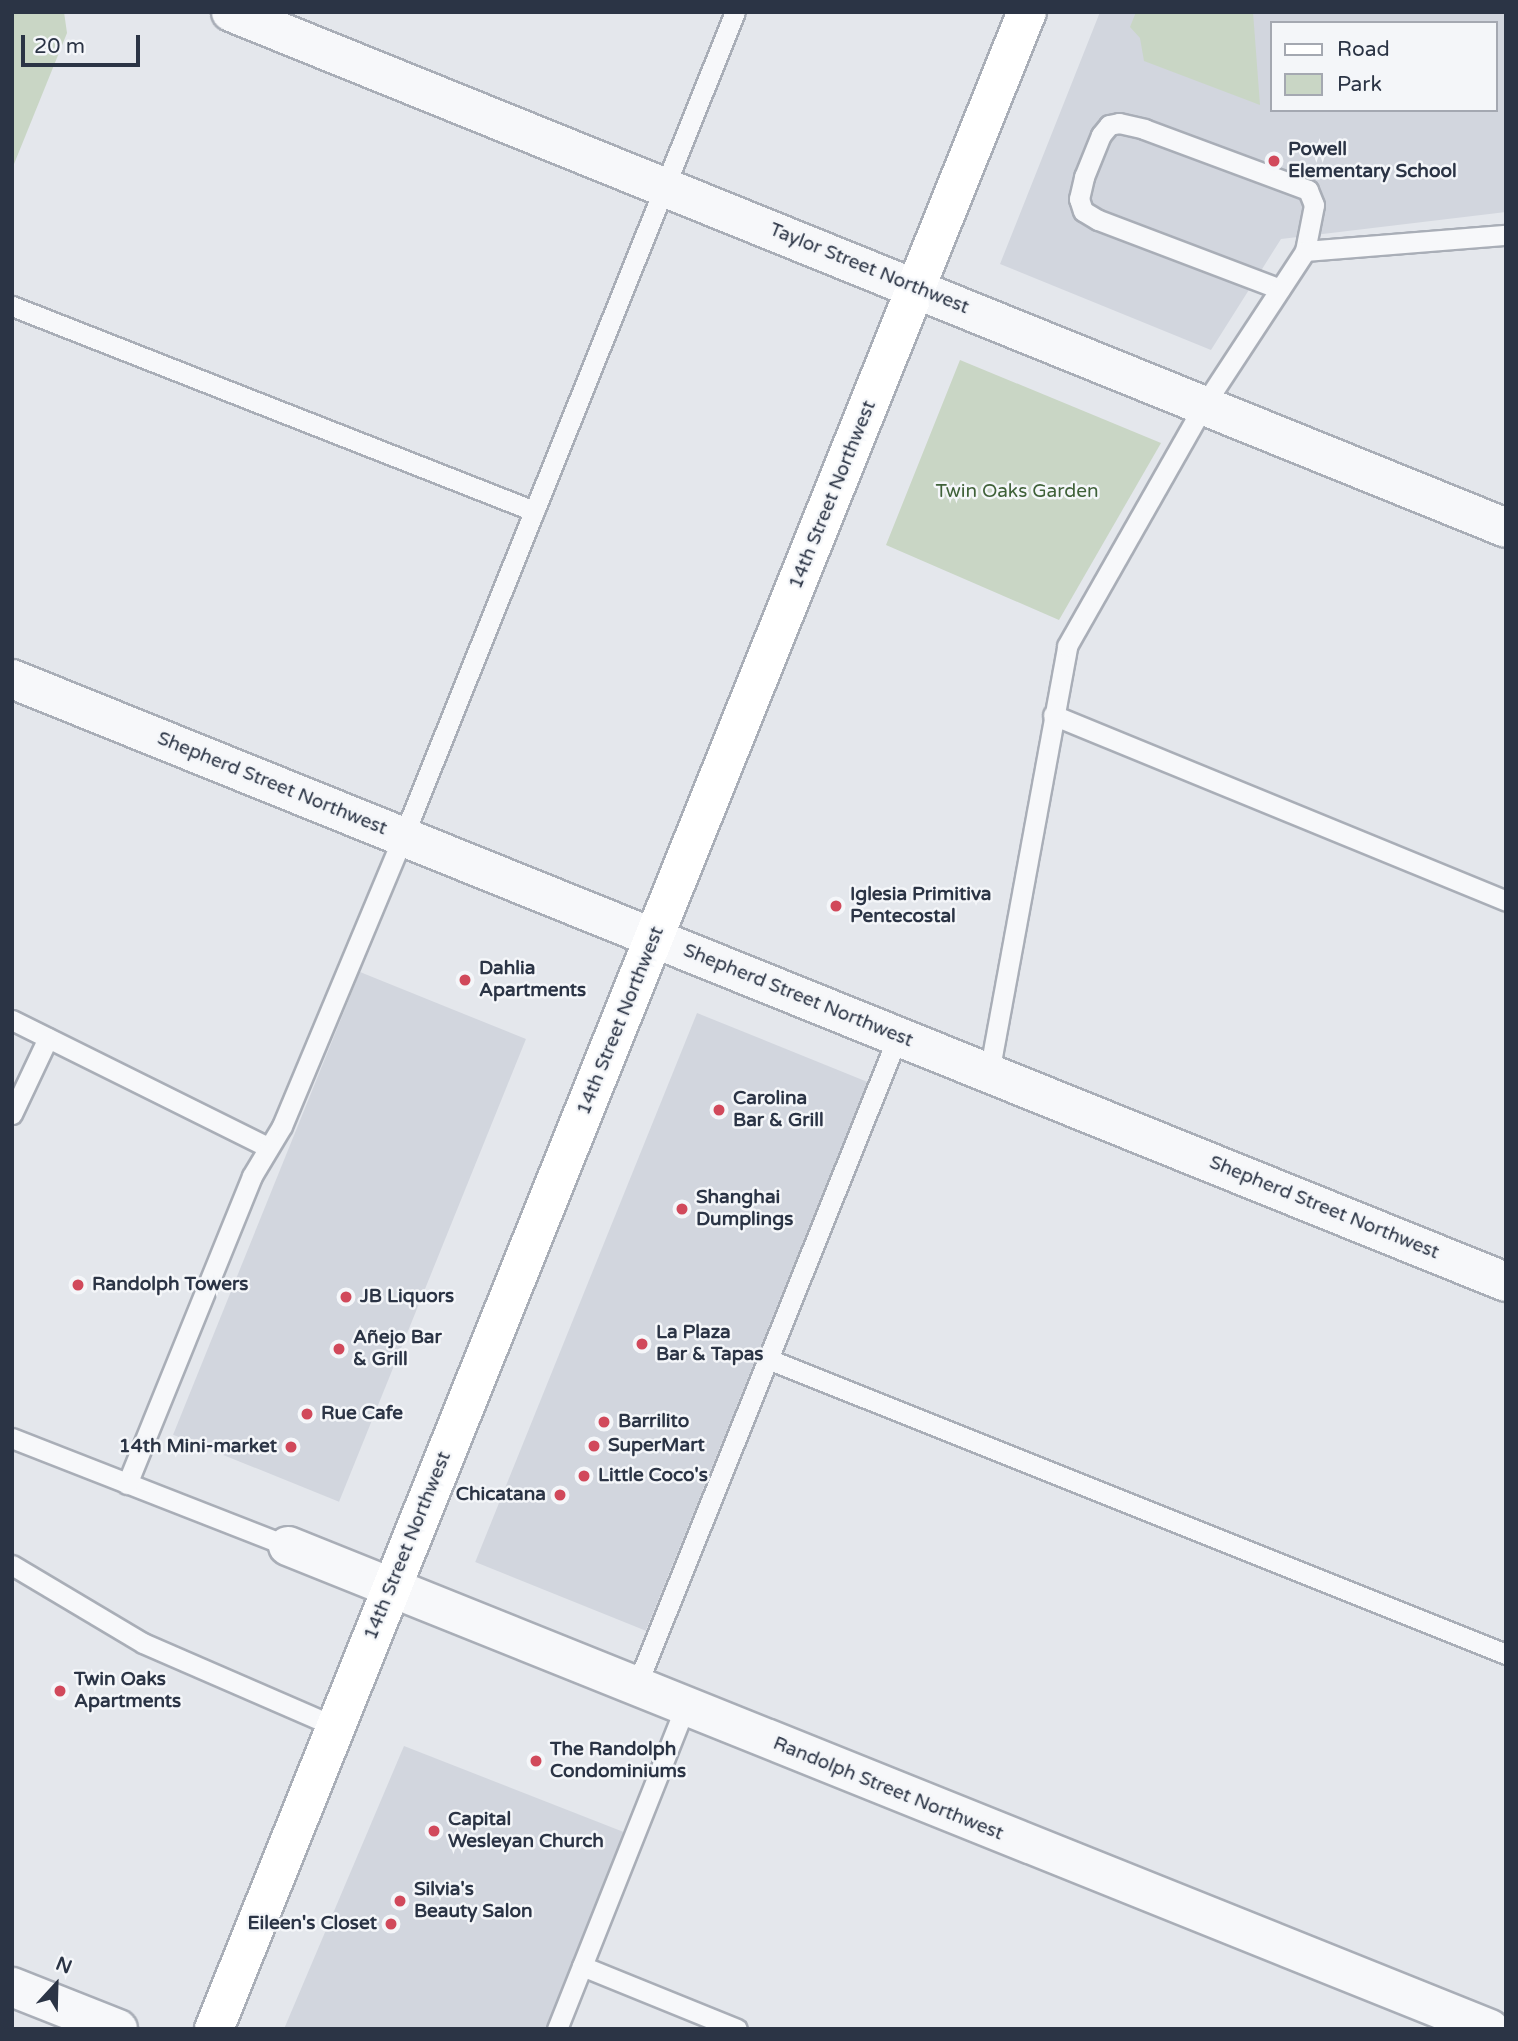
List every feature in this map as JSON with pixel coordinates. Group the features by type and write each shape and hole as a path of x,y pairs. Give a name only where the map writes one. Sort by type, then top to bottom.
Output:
{"main road":[{"name":"14th Street Northwest","path":"214,2029 1027,12"}],"street":[{"name":"Taylor Street Northwest","path":"231,12 1506,528"},
{"name":"Shepherd Street Northwest","path":"12,679 1506,1282"},
{"name":"Randolph Street Northwest","path":"288,1546 1490,2029"},
{"path":"12,1987 118,2029"}],"lane":[{"path":"127,1484 252,1177 282,1126 403,836 735,12"},
{"path":"989,1073 1067,646 1204,405 1305,251 1314,205 1308,190 1144,129 1119,123 1109,125 1091,156 1079,199 1083,211 1098,220 1280,289"},
{"path":"1305,251 1506,235"},
{"path":"12,306 534,511"},
{"path":"1053,715 1506,901"},
{"path":"12,1020 268,1147"},
{"path":"636,1687 898,1036"},
{"path":"12,1114 48,1038"},
{"path":"768,1359 1506,1654"},
{"path":"12,1437 288,1546"},
{"path":"12,1565 143,1643 336,1727"},
{"path":"557,2029 685,1707"},
{"path":"582,1965 737,2029"}],"shaded area":[{"name":"Powell Elementary School","path":"1100,12 1506,12 1506,212 1281,239 1211,350 1000,264"},
{"path":"360,972 526,1039 339,1502 173,1435"},
{"path":"697,1013 868,1082 646,1631 475,1562"},
{"path":"404,1746 639,1838 561,2029 284,2029"}],"green space":[{"path":"12,12 64,12 67,33 12,169"},
{"path":"1136,12 1253,12 1260,105 1144,61 1140,38 1130,27"},
{"name":"Twin Oaks Garden","path":"960,360 1161,443 1059,620 886,545"}],"place":[{"name":"Powell Elementary School","path":"1274,161"},
{"name":"Iglesia Primitiva Pentecostal","path":"836,906"},
{"name":"Dahlia Apartments","path":"465,980"},
{"name":"Carolina Bar & Grill","path":"719,1110"},
{"name":"Shanghai Dumplings","path":"682,1209"},
{"name":"Randolph Towers","path":"78,1285"},
{"name":"JB Liquors","path":"346,1297"},
{"name":"La Plaza Bar & Tapas","path":"642,1344"},
{"name":"Añejo Bar & Grill","path":"339,1349"},
{"name":"Rue Cafe","path":"307,1414"},
{"name":"Barrilito","path":"604,1422"},
{"name":"SuperMart","path":"594,1446"},
{"name":"14th Mini-market","path":"291,1447"},
{"name":"Little Coco's","path":"584,1476"},
{"name":"Chicatana","path":"560,1495"},
{"name":"Twin Oaks Apartments","path":"60,1691"},
{"name":"The Randolph Condominiums","path":"536,1761"},
{"name":"Capital Wesleyan Church","path":"434,1831"},
{"name":"Silvia's Beauty Salon","path":"400,1901"},
{"name":"Eileen's Closet","path":"391,1924"}]}
